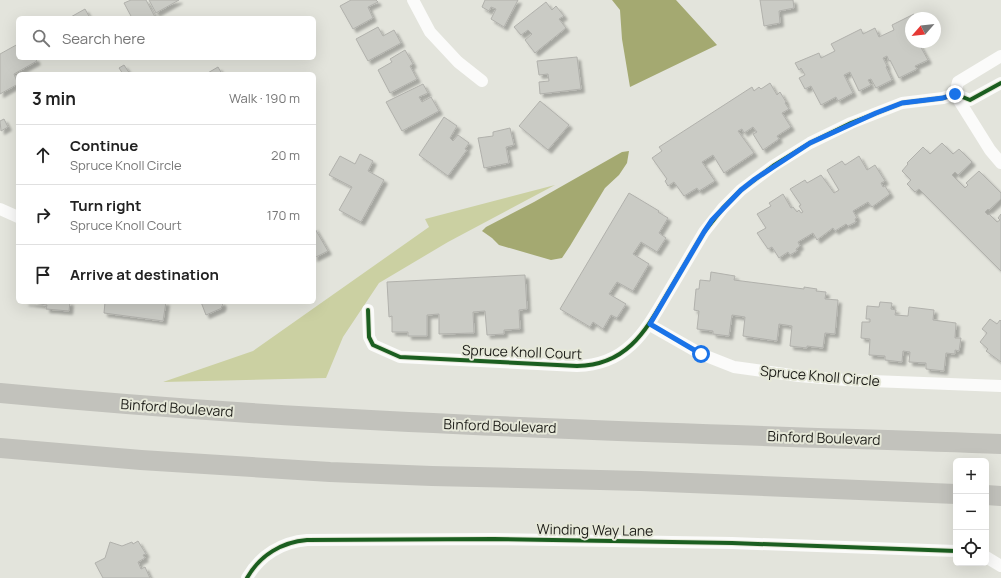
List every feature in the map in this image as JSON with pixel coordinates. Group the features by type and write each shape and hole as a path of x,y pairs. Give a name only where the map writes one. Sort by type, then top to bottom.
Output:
{"main road":[{"name":"Binford Boulevard","path":"0,393 197,410 353,420 1001,444"},
{"path":"0,448 148,460 330,472 641,481 953,494"},
{"path":"989,495 1001,496"}],"street":[{"path":"413,0 430,32 458,62 482,81"},
{"path":"1001,56 958,82 955,94 990,150 1001,163"},
{"name":"Spruce Knoll Court","path":"368,310 369,337 373,345 400,357 592,366 609,360 625,351 637,340 650,324 712,220 741,190 755,179 810,143 876,113 902,103 943,98 955,94 970,100 1001,83"},
{"path":"0,209 16,216"},
{"name":"Spruce Knoll Circle","path":"650,324 701,354 739,368 799,376 846,380 1001,386"},
{"name":"Winding Way Lane","path":"247,578 255,566 272,551 292,542 308,540 494,539 732,543 953,551"},
{"path":"989,559 1001,566"}],"shaded area":[{"path":"612,0 676,0 717,45 630,87 622,39 620,10"},
{"path":"629,151 627,163 619,175 605,188 562,258 551,260 499,245 482,231 486,227 534,202 622,152"},
{"path":"555,185 448,242 379,283 343,337 326,378 163,382 253,351 429,227 425,219"}],"building":[{"path":"131,0 146,0 154,16 131,16 124,3"},
{"path":"149,0 179,0 156,13"},
{"path":"351,0 376,0 378,2 368,7 373,18 353,29 340,6"},
{"path":"485,0 518,0 504,27 491,19 496,9 491,7 489,11 482,7"},
{"path":"760,0 793,0 794,8 779,11 780,23 764,26"},
{"path":"546,2 552,10 556,6 564,16 559,19 566,28 535,53 525,40 532,34 528,30 521,35 514,27"},
{"path":"85,9 89,16 73,16"},
{"path":"905,18 905,48 921,48 928,60 915,66 917,69 899,78 887,56 883,58 892,80 876,88 871,79 868,80 871,85 859,91 850,72 844,75 853,93 838,101 836,97 821,105 811,86 805,89 799,78 805,75 801,68 799,70 795,63 819,53 821,58 835,51 831,44 861,29 863,34 875,28 879,37 894,30 892,25"},
{"path":"378,27 383,36 394,30 401,43 368,61 356,39"},
{"path":"16,45 16,60 37,61 16,72 14,74 16,85 0,94 0,54"},
{"path":"405,50 413,64 410,66 417,79 390,93 378,70 392,62 390,59"},
{"path":"577,57 581,89 540,94 539,82 549,81 548,74 539,75 537,61"},
{"path":"124,65 129,72 122,72 119,68"},
{"path":"218,67 221,72 209,72"},
{"path":"770,83 777,95 780,92 786,102 785,103 789,109 782,113 791,127 777,136 779,139 763,150 753,134 757,132 753,127 744,133 742,129 738,131 754,153 724,173 713,155 702,162 715,181 699,191 697,188 684,196 674,182 668,186 665,181 667,179 652,158 662,151 659,147 752,87 754,91 759,87 761,89"},
{"path":"423,84 428,93 419,97 422,102 431,97 439,111 402,131 386,102"},
{"path":"540,101 569,125 548,150 519,126"},
{"path":"444,117 457,126 450,138 453,141 458,135 469,143 465,149 467,150 448,176 419,155"},
{"path":"4,119 8,127 1,131 0,121"},
{"path":"510,128 514,145 506,147 509,163 484,168 478,138 493,136 493,132"},
{"path":"942,143 953,154 959,149 972,162 958,175 955,172 952,175 965,188 968,185 966,183 979,171 1001,193 1001,199 985,212 997,222 1000,220 998,218 1001,214 1001,271 919,189 915,192 907,184 911,180 902,171 908,164 907,163 923,147 930,154"},
{"path":"360,154 373,161 368,171 384,180 361,222 339,210 352,187 329,175 340,156 355,164"},
{"path":"859,156 867,170 875,165 885,181 881,183 883,187 885,186 890,194 872,207 868,202 853,211 857,218 855,219 856,222 848,226 846,224 835,231 833,228 817,240 813,233 798,242 800,246 796,249 797,251 790,255 788,252 779,258 772,247 768,249 757,233 766,228 757,214 771,206 769,203 783,194 791,208 793,207 797,212 799,210 801,213 803,212 799,206 801,205 790,189 805,180 807,183 821,175 834,193 839,190 827,170 842,161 845,165"},
{"path":"629,193 668,218 659,233 666,238 657,252 641,242 633,254 649,264 633,291 617,282 609,294 626,304 617,318 611,315 603,329 593,322 590,327 560,309"},
{"path":"316,230 328,251 316,257"},
{"path":"711,272 735,276 734,280 804,289 804,287 817,289 816,291 826,292 825,299 838,300 835,334 825,333 823,348 790,346 792,326 779,324 777,341 743,336 745,317 732,315 729,336 713,334 713,331 697,329 699,311 694,310 696,289 699,289 700,280 710,281"},
{"path":"525,275 527,309 519,310 520,329 504,330 504,334 487,335 485,311 473,312 474,333 439,334 439,314 427,315 427,336 408,336 408,332 392,332 392,316 389,317 387,282"},
{"path":"880,302 892,303 891,309 896,310 895,315 908,316 909,307 934,310 933,320 956,323 955,338 961,338 959,351 955,350 955,354 946,353 944,371 926,369 926,363 909,362 910,352 903,351 902,362 885,360 885,356 869,355 870,339 861,338 862,322 870,322 870,319 866,319 867,306 879,307"},
{"path":"40,304 70,304 69,311 46,309 47,305"},
{"path":"105,304 166,304 163,321 104,313"},
{"path":"202,304 222,304 222,308 206,315"},
{"path":"990,319 997,324 1000,320 1001,321 1001,362 986,351 988,349 980,342 987,333 982,329"},
{"path":"138,541 146,554 143,555 145,558 138,562 141,569 145,567 150,578 103,578 95,563 105,558 110,542 122,546 132,542 133,544"}],"cycle path":[{"path":"368,310 369,337 373,345 400,357 577,366 595,364 610,359 634,343 643,332 661,305 704,232 723,208 741,190 773,166 810,143 851,123 902,103 943,98 955,94 970,100 1001,83"},
{"path":"247,578 258,563 272,551 298,541 307,540 494,539 732,543 953,551"}],"route":[{"path":"701,354 650,324 704,232 723,208 741,190 755,179 810,143 851,123 902,103 943,98 955,94"}]}
